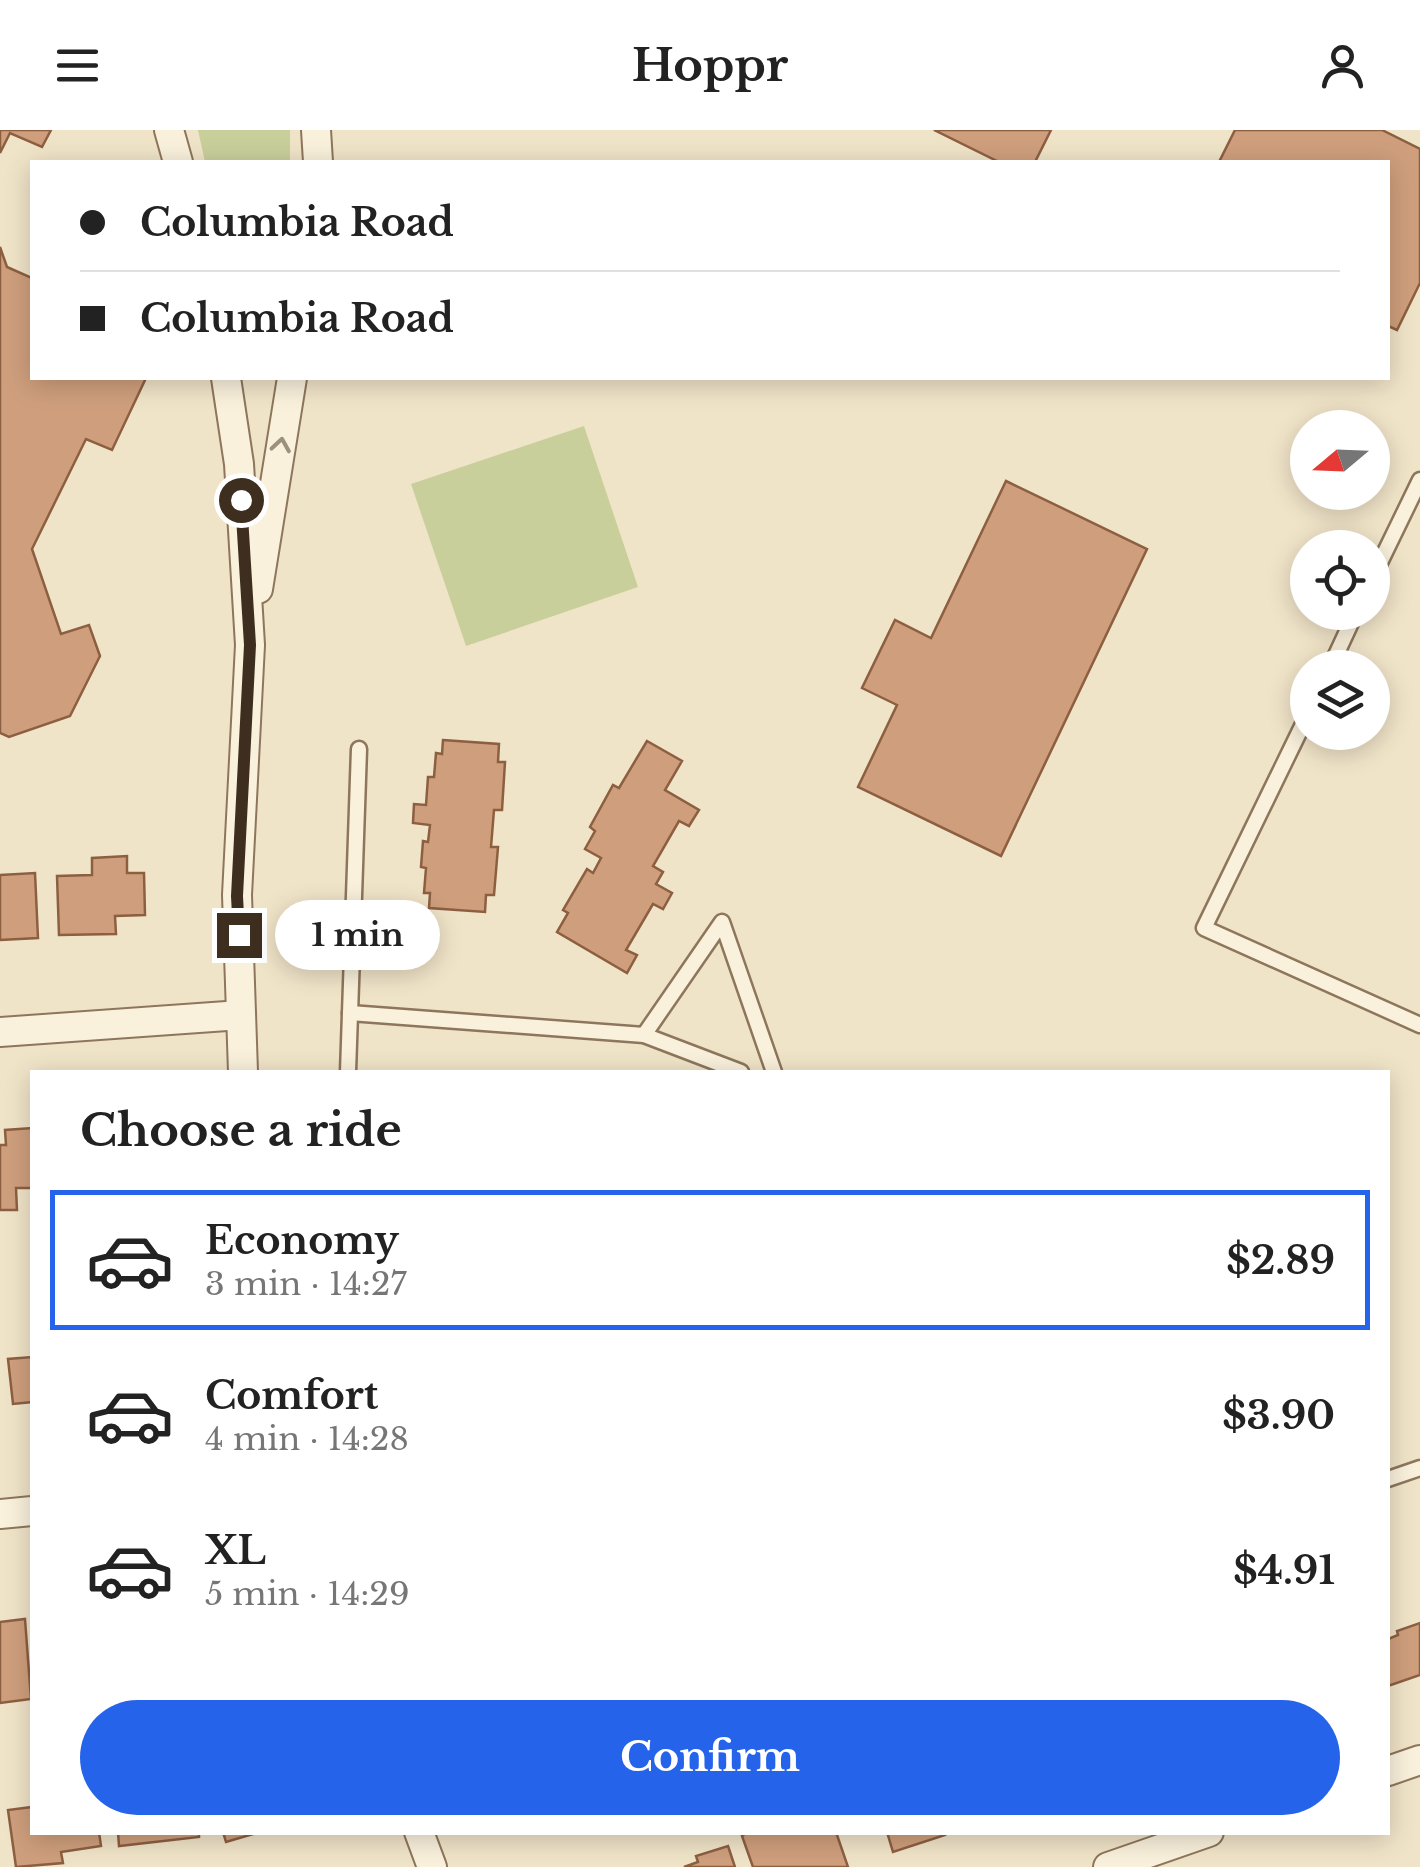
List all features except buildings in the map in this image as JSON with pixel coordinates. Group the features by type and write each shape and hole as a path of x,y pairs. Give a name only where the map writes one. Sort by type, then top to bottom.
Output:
{"street":[{"path":"169,130 177,160"},
{"path":"316,130 318,160"},
{"path":"226,380 239,464 250,645"},
{"path":"243,1070 237,896 250,645 292,380"},
{"path":"0,1032 241,1015"},
{"path":"0,1514 30,1511"},
{"path":"1390,1770 1420,1760"},
{"path":"419,1835 425,1865"},
{"path":"1112,1866 1200,1835"}],"lane":[{"path":"1390,541 1420,480"},
{"path":"348,1070 359,750"},
{"path":"1291,750 1204,928 1420,1026"},
{"path":"644,1035 722,922 773,1070"},
{"path":"350,1013 644,1035 736,1070"},
{"path":"1390,1478 1420,1468"}],"green space":[{"path":"198,130 290,130 290,160 205,160"},
{"path":"584,426 638,587 466,646 411,484"}],"route":[{"path":"239,935 237,896 250,645 241,500"}]}
